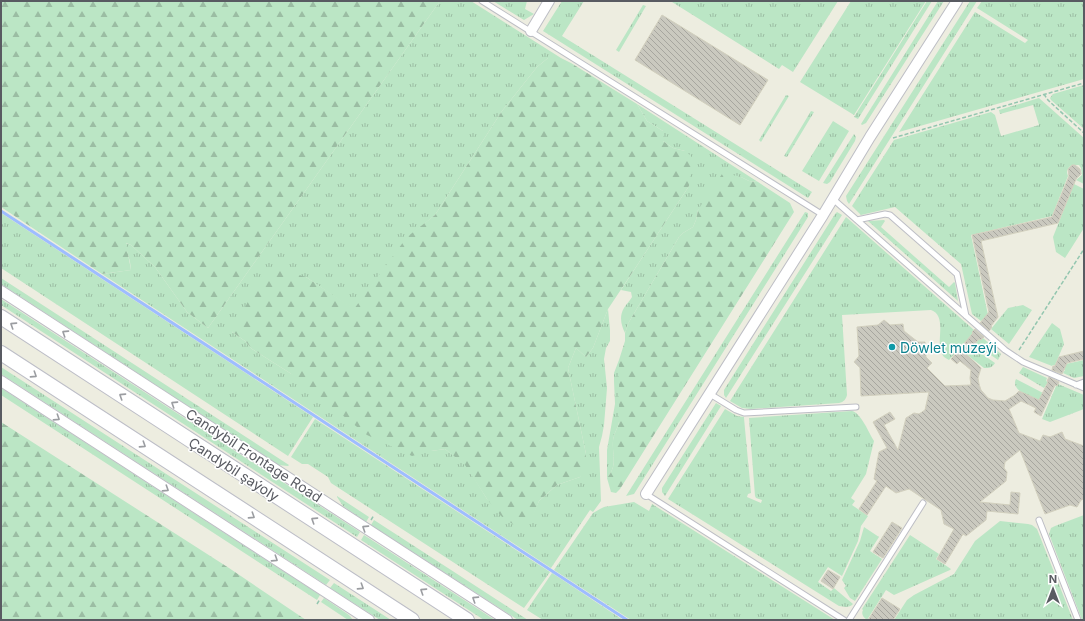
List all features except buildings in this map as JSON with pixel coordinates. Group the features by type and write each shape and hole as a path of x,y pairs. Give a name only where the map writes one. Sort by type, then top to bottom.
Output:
{"main road":[{"name":"Çandybil şaýoly","path":"1,317 467,620"},
{"path":"1,354 412,620"}],"street":[{"path":"530,31 549,1"},
{"path":"646,494 957,1"},
{"name":"Candybil Frontage Road","path":"1,291 507,620"},
{"path":"1,381 369,620"}],"lane":[{"path":"482,1 823,215"},
{"path":"833,199 1014,357 1084,388"},
{"path":"857,220 885,214 890,215 957,274 966,316"},
{"path":"1076,385 1084,382"},
{"path":"710,394 736,410 744,412 856,407"},
{"path":"646,494 844,620"},
{"path":"849,620 923,503"},
{"path":"1039,520 1078,620"}],"path":[{"path":"893,138 1084,83"},
{"path":"1044,94 1050,102 1084,133"},
{"path":"1014,357 1084,249"},
{"path":"366,528 374,515"},
{"path":"317,604 325,592"}],"green space":[{"path":"1,1 440,1 208,328 187,312 155,267 131,245 126,243 131,270 102,274 1,207"},
{"path":"440,1 471,1 561,58 548,58 537,67 502,111 435,215 407,238 354,310 306,277 232,332 245,341 252,349 290,373 431,451 445,449 466,465 487,499 531,519 539,501 557,485 580,477 586,454 568,368 576,348 586,357 593,348 608,309 610,341 606,348 604,359 607,388 604,425 599,447 601,501 593,512 590,510 551,568 102,274 131,270 125,243 131,245 155,267 187,312 208,328"},
{"path":"493,1 527,1 525,9 534,14 524,20"},
{"path":"562,1 584,1 562,36 812,192 808,198 543,31"},
{"path":"672,1 838,1 793,72 782,65 779,69"},
{"path":"851,1 926,1 854,115 800,82"},
{"path":"927,1 932,1 858,119 854,117"},
{"path":"938,1 944,1 866,123 862,125 861,124"},
{"path":"970,1 977,1 849,204 846,196"},
{"path":"982,1 1084,1 1084,79 899,132 975,12 1025,43 1028,40 977,8"},
{"path":"643,5 646,6 619,52 616,50"},
{"path":"548,58 561,58 571,63 637,104 647,121 663,131 663,141 673,148 685,151 691,156 691,166 689,186 608,309 593,348 586,357 576,348 568,368 586,454 585,470 580,477 557,485 539,501 532,519 514,525 501,516 487,499 465,465 445,449 412,456 367,435 290,373 252,349 245,341 232,332 261,277 279,269 306,277 354,309 407,237 435,215 502,111 537,67"},
{"path":"1084,85 1084,129 1050,98 1053,94"},
{"path":"786,95 789,96 761,142 759,140"},
{"path":"1039,98 1084,138 1084,184 1076,180 1082,175 1081,168 1079,165 1072,165 1067,170 1068,176 1052,216 971,235 988,315 981,321 972,314 961,264 895,207 861,215 852,206 894,140 991,112 995,115 1001,136 1039,125 1033,105 1000,114 999,110"},
{"path":"637,104 758,182 749,181 739,176 698,210 693,227 679,237 629,322 625,333 621,314 632,297 631,292 621,290 689,186 685,151 673,148 663,141 663,131 647,121"},
{"path":"811,111 814,112 787,157 784,156"},
{"path":"833,121 849,131 819,181 802,171"},
{"path":"854,134 856,137 855,141 830,182 827,184 823,183"},
{"path":"722,174 739,176 749,181 758,182 790,203 794,212 620,489 616,493 611,492 607,478 613,465 613,439 619,422 619,360 625,341 625,333 629,322 679,237 693,227 698,210"},
{"path":"1074,184 1084,189 1084,228 1065,258 1056,252 1053,237"},
{"path":"805,212 808,213 808,217 634,494 626,496"},
{"path":"837,212 842,215 726,398 724,395 724,390"},
{"path":"1,213 313,417 288,456 1,268"},
{"path":"846,217 974,330 972,332 973,333 949,360 943,356 940,349 939,318 936,313 931,310 842,315 847,395 843,401 839,403 751,409 742,408 730,401"},
{"path":"868,221 885,221 881,227 949,287 954,282 955,283 958,301"},
{"path":"1,278 289,465 278,465 1,284"},
{"path":"1,299 360,532 357,537 1,305"},
{"path":"1023,305 1032,310 1009,344 991,329 1008,308"},
{"path":"1052,323 1060,329 1064,344 1055,365 1052,366 1029,357"},
{"path":"983,338 1001,354 998,360 975,344 979,339 981,340"},
{"path":"972,347 995,363 994,365 984,368 966,354"},
{"path":"619,360 619,422 613,439 613,465 607,478 607,450 615,404 614,373"},
{"path":"1084,360 1084,376 1074,378 1063,373 1065,370 1063,369 1066,364"},
{"path":"1,367 330,580 326,585 1,374"},
{"path":"1023,367 1047,378 1046,381 1048,382 1044,388 1019,373"},
{"path":"1016,379 1043,393 1039,400 1019,390 1016,387"},
{"path":"1058,384 1084,395 1084,409 1050,422 1042,419"},
{"path":"1,388 320,595 317,600 1,395"},
{"path":"716,403 721,406 665,496 662,492 662,488"},
{"path":"725,409 737,416 744,417 751,493 748,494 747,497 761,503 762,500 756,498 755,496 749,418 852,411 859,415 874,441 866,474 851,498 855,501 852,505 868,516 861,526 858,541 842,576 828,567 818,582 831,591 834,588 853,604 850,606 839,606 668,499"},
{"path":"315,419 550,572 524,608 331,483 328,477 308,464 302,464 291,457"},
{"path":"1,422 229,568 306,620 1,620"},
{"path":"337,496 369,517 366,522 343,506"},
{"path":"634,502 649,511 652,504 835,620 631,620 554,570 593,513 604,507"},
{"path":"1084,515 1084,620 1082,620 1049,534 1051,528"},
{"path":"374,520 528,620 518,620 371,525"},
{"path":"1000,521 1028,524 1037,529 1073,620 894,620 907,600 954,574 975,541"},
{"path":"864,527 879,537 870,551 882,559 855,601 850,598 844,588 846,586 842,580 860,541"},
{"path":"364,535 495,620 484,620 361,540"},
{"path":"910,535 939,554 936,559 951,569 894,595 886,590 867,620 864,618 862,609"},
{"path":"552,573 623,620 543,620 527,610"},
{"path":"334,583 391,620 380,620 330,588"},
{"path":"324,598 349,615 353,620 348,620 321,602"}],"waterway":[{"path":"1,211 627,620"}],"place":[{"name":"Döwlet muzeýi","path":"892,347"}]}
